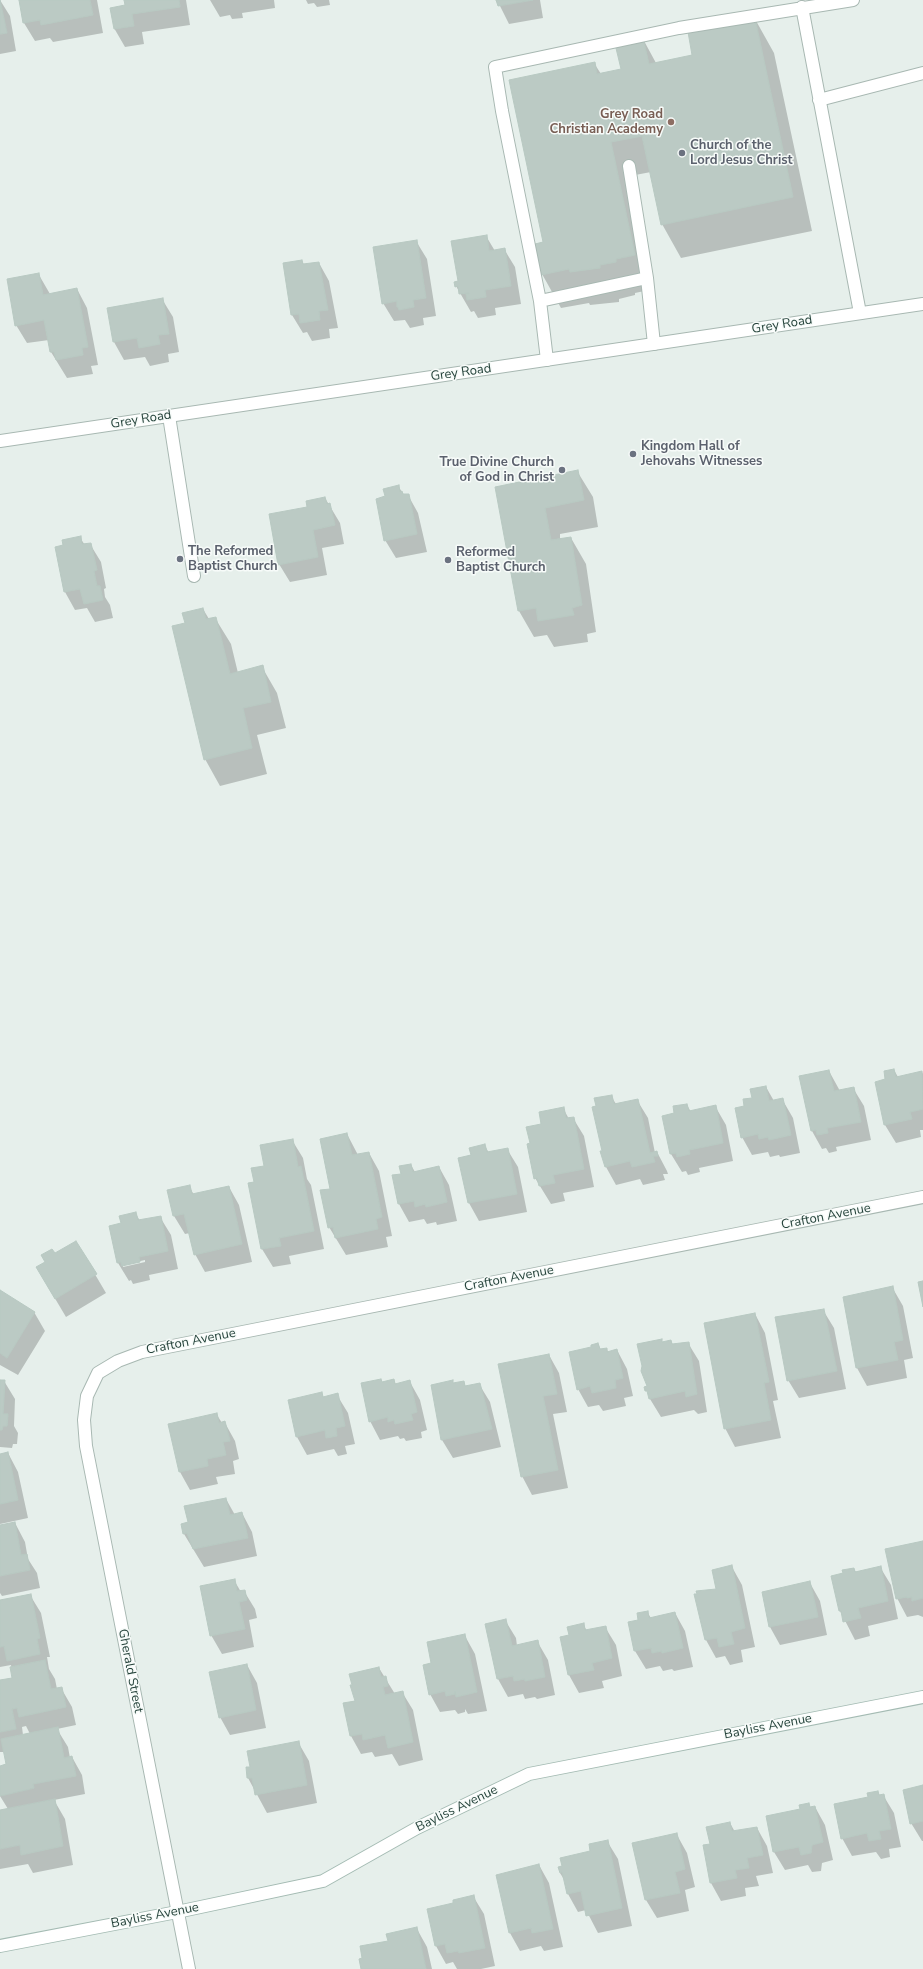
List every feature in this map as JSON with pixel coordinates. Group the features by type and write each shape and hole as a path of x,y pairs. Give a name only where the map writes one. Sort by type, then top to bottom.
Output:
{"street":[{"path":"547,360 540,301 502,111 496,67 679,28 853,0"},
{"path":"802,7 860,313"},
{"path":"819,100 923,73"},
{"path":"629,166 646,278 654,344"},
{"path":"540,301 646,278"},
{"name":"Grey Road","path":"0,441 923,304"},
{"path":"169,416 194,576"},
{"name":"Crafton Avenue","path":"98,1373 118,1361 142,1352 923,1198"},
{"name":"Gherald Street","path":"98,1373 87,1396 84,1420 86,1446 189,1969"},
{"name":"Bayliss Avenue","path":"0,1946 177,1912 323,1881 417,1828 529,1774 923,1697"}],"building":[{"path":"0,0 7,33 0,34"},
{"path":"19,0 90,0 93,15 41,25 40,20 23,23"},
{"path":"124,0 179,0 180,7 132,14 134,26 114,29 110,8 125,5"},
{"path":"496,0 533,0 498,6"},
{"path":"755,18 793,197 661,225 642,136 611,142 635,255 616,259 616,262 600,265 600,268 570,272 569,269 541,275 535,244 543,242 509,80 595,62 597,74 621,69 615,44 643,38 649,64 692,55 688,32"},
{"path":"487,235 489,251 505,248 511,286 485,290 486,297 467,300 466,294 469,293 459,294 458,286 455,287 454,282 458,281 451,241"},
{"path":"417,240 426,298 413,300 414,307 399,310 397,307 397,301 382,304 373,247"},
{"path":"302,260 303,264 319,262 328,310 319,311 320,320 300,323 299,314 291,315 283,263"},
{"path":"39,273 43,295 77,288 88,347 82,348 83,355 56,360 54,352 50,352 44,320 15,326 7,279"},
{"path":"163,298 169,334 158,335 160,344 139,348 137,338 113,342 107,308"},
{"path":"578,470 584,500 545,508 551,540 571,537 582,605 572,608 574,615 538,621 536,608 518,611 495,487"},
{"path":"399,485 400,492 402,491 403,494 409,494 417,534 384,541 376,499 385,496 383,489"},
{"path":"325,497 327,504 330,503 335,525 313,530 318,557 278,565 269,514 307,507 306,501"},
{"path":"81,536 82,544 91,543 97,570 94,571 97,586 100,586 103,600 84,604 80,589 64,592 55,547 63,545 62,540"},
{"path":"203,608 206,619 216,617 230,674 263,665 271,702 243,708 252,748 204,760 172,626 185,623 182,613"},
{"path":"894,1069 896,1077 922,1071 923,1109 910,1112 912,1119 884,1125 875,1082 885,1079 884,1071"},
{"path":"829,1070 834,1091 854,1087 861,1122 827,1128 828,1133 817,1135 816,1130 811,1131 799,1076"},
{"path":"766,1086 769,1101 783,1098 791,1135 769,1140 768,1137 759,1139 758,1134 741,1138 735,1108 744,1106 743,1099 752,1098 750,1089"},
{"path":"612,1095 614,1104 638,1099 650,1153 657,1151 658,1156 653,1156 655,1162 632,1167 630,1161 605,1167 600,1151 602,1151 592,1107 596,1106 594,1098"},
{"path":"687,1104 689,1111 716,1105 723,1143 689,1150 690,1154 677,1157 676,1153 670,1154 662,1116 674,1113 673,1106"},
{"path":"564,1107 566,1118 574,1117 584,1169 553,1175 555,1183 539,1186 537,1178 534,1179 527,1144 530,1143 526,1127 541,1124 539,1112"},
{"path":"347,1133 352,1155 369,1152 382,1217 376,1219 378,1229 335,1238 333,1227 328,1228 320,1190 330,1189 320,1139"},
{"path":"293,1139 298,1167 301,1166 314,1231 279,1238 281,1246 261,1249 248,1183 254,1182 251,1168 264,1166 260,1145"},
{"path":"485,1144 487,1152 508,1148 517,1194 468,1203 458,1158 471,1155 469,1148"},
{"path":"411,1164 413,1172 439,1166 447,1202 426,1207 425,1204 415,1207 414,1201 398,1204 392,1175 401,1174 399,1166"},
{"path":"190,1185 192,1194 229,1186 242,1244 194,1255 184,1214 173,1216 167,1190"},
{"path":"136,1212 138,1220 161,1216 168,1251 139,1257 140,1262 122,1266 121,1262 117,1263 109,1226 121,1223 119,1216"},
{"path":"76,1241 97,1274 55,1299 36,1267 45,1262 41,1255 52,1249 55,1253"},
{"path":"923,1281 923,1307 918,1282"},
{"path":"893,1286 903,1340 894,1342 898,1360 856,1368 843,1297"},
{"path":"0,1290 35,1312 7,1358 0,1353"},
{"path":"824,1309 837,1371 787,1381 775,1317"},
{"path":"755,1313 769,1382 764,1383 771,1420 724,1429 704,1323"},
{"path":"662,1339 662,1342 671,1340 672,1344 689,1342 697,1394 686,1397 685,1391 649,1399 647,1391 645,1391 644,1387 647,1386 641,1371 642,1366 637,1344"},
{"path":"598,1343 600,1349 607,1348 607,1352 617,1349 623,1378 615,1380 616,1388 592,1393 590,1386 577,1390 569,1352 591,1347 591,1345"},
{"path":"549,1354 557,1394 543,1396 558,1470 521,1477 498,1364"},
{"path":"381,1379 382,1382 394,1379 395,1384 410,1380 417,1412 411,1414 413,1420 395,1424 394,1420 388,1422 388,1417 369,1422 361,1383"},
{"path":"0,1380 5,1380 3,1414 8,1414 7,1426 3,1426 2,1430 0,1430"},
{"path":"453,1380 453,1383 464,1381 465,1386 480,1383 492,1429 441,1440 431,1385"},
{"path":"322,1392 323,1397 338,1393 345,1426 336,1428 337,1436 326,1438 325,1430 296,1437 288,1400"},
{"path":"217,1413 219,1423 225,1421 230,1441 223,1442 226,1455 207,1459 208,1466 179,1472 168,1424"},
{"path":"8,1452 18,1500 0,1504 0,1454"},
{"path":"226,1498 230,1515 242,1512 248,1538 193,1549 187,1533 183,1534 181,1524 188,1522 184,1506"},
{"path":"15,1522 21,1555 27,1554 30,1570 0,1576 0,1525"},
{"path":"923,1541 923,1598 912,1601 912,1597 896,1599 885,1549"},
{"path":"732,1565 745,1628 731,1632 734,1644 719,1647 717,1638 705,1640 694,1594 697,1594 696,1591 716,1589 712,1570"},
{"path":"881,1566 888,1601 858,1608 861,1618 843,1622 831,1576 843,1573 842,1570 854,1568 855,1572"},
{"path":"235,1579 237,1591 245,1590 247,1600 239,1602 245,1629 210,1636 200,1586"},
{"path":"810,1581 818,1617 769,1627 762,1592"},
{"path":"31,1594 40,1638 37,1639 40,1654 7,1661 4,1646 0,1647 0,1600"},
{"path":"648,1611 649,1618 675,1612 683,1648 662,1653 662,1651 652,1653 651,1648 634,1651 628,1622 638,1620 637,1613"},
{"path":"506,1619 512,1646 538,1640 545,1677 525,1681 525,1679 514,1681 513,1676 497,1679 485,1624"},
{"path":"584,1623 585,1630 606,1626 612,1658 592,1663 594,1670 568,1675 560,1637 569,1635 567,1627"},
{"path":"465,1634 477,1692 456,1697 455,1691 455,1694 446,1696 445,1691 429,1695 423,1665 431,1663 427,1642"},
{"path":"45,1660 51,1689 62,1687 66,1707 19,1717 17,1708 12,1709 16,1729 0,1732 0,1680 12,1678 10,1667"},
{"path":"247,1664 256,1710 219,1718 209,1672"},
{"path":"379,1667 381,1677 386,1676 388,1686 383,1687 385,1695 403,1691 413,1742 388,1748 385,1735 363,1740 362,1734 350,1736 343,1703 355,1701 350,1685 352,1685 349,1674"},
{"path":"58,1727 64,1758 72,1756 76,1776 33,1784 34,1788 0,1796 0,1766 6,1764 1,1739"},
{"path":"299,1741 307,1785 255,1795 252,1778 247,1778 246,1767 250,1767 247,1751"},
{"path":"923,1785 923,1821 910,1824 903,1790"},
{"path":"878,1791 879,1795 884,1794 891,1829 879,1831 881,1839 869,1841 867,1833 841,1839 834,1804 868,1797 867,1793"},
{"path":"55,1799 63,1846 21,1855 20,1845 0,1849 0,1810"},
{"path":"809,1803 810,1807 815,1806 823,1842 812,1845 811,1853 801,1855 799,1847 773,1852 766,1816 800,1809 799,1805"},
{"path":"730,1822 732,1831 757,1827 763,1855 747,1858 749,1868 735,1870 737,1878 710,1883 703,1845 710,1844 706,1827"},
{"path":"677,1833 685,1869 675,1872 680,1893 645,1900 632,1843"},
{"path":"608,1840 622,1908 586,1916 581,1891 567,1894 562,1872 560,1873 558,1867 562,1866 560,1858 590,1851 589,1844"},
{"path":"539,1864 553,1929 532,1933 531,1928 509,1933 496,1875"},
{"path":"474,1895 485,1948 459,1953 458,1951 447,1953 445,1944 435,1946 427,1909 453,1903 453,1900"},
{"path":"417,1927 426,1969 361,1969 359,1959 362,1958 360,1946 388,1941 386,1934"}],"place":[{"name":"Grey Road Christian Academy","path":"671,122"},
{"name":"Church of the Lord Jesus Christ","path":"682,153"},
{"name":"Kingdom Hall of Jehovahs Witnesses","path":"633,454"},
{"name":"True Divine Church of God in Christ","path":"562,470"},
{"name":"The Reformed Baptist Church","path":"180,559"},
{"name":"Reformed Baptist Church","path":"448,560"}]}
